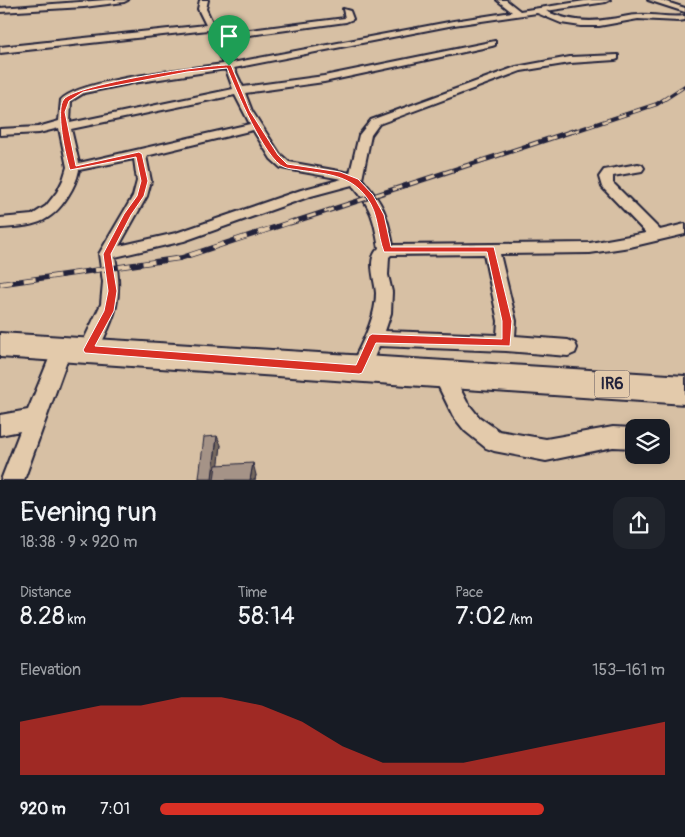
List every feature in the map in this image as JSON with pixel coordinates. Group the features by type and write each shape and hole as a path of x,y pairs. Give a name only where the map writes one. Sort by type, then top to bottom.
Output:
{"main road":[{"path":"0,345 442,374"},
{"name":"IR6","path":"442,374 685,390"}],"street":[{"path":"0,10 124,0"},
{"path":"204,0 202,9 248,111 275,156 285,165 340,174 355,180 370,197 380,215 387,250"},
{"path":"501,0 520,14"},
{"path":"0,223 31,221 48,214 54,208 65,190 73,168 62,112 66,100 81,91 151,77 229,66 336,47 454,23 606,0"},
{"path":"652,0 685,10"},
{"path":"216,37 346,20 349,19 346,11"},
{"path":"540,11 561,21 578,24 638,17 670,20 685,18"},
{"path":"0,50 210,27"},
{"path":"0,132 39,130 239,91 324,79 492,43"},
{"path":"355,180 365,135 375,122 519,69 570,60 615,58"},
{"path":"73,168 202,140 256,126"},
{"path":"12,480 36,419 75,350 109,311 113,291 107,254 128,214 140,196 144,181 139,154"},
{"path":"638,168 609,173 605,177 607,184 657,236"},
{"path":"107,254 179,237 306,193 355,180"},
{"path":"359,370 382,306 384,292 380,275 381,255 387,250 590,248 630,242 685,229"},
{"path":"491,249 507,321 506,343"},
{"path":"372,338 506,343 568,348"},
{"path":"442,374 460,409 472,424 494,441 546,450 613,437 625,438"},
{"path":"0,425 36,419"}],"building":[{"path":"217,436 212,478 199,478 204,437"},
{"path":"253,463 250,480 214,480 216,465"}],"railway":[{"path":"572,132 657,104 685,86"},
{"path":"290,223 576,130"},
{"path":"0,284 181,258 294,221"}],"route":[{"path":"229,66 248,111 275,156 285,165 340,174 355,180 370,197 380,215 387,250 491,249 507,321 506,343 372,338 359,370 88,350 109,311 113,291 107,254 128,214 140,196 144,181 139,154 73,168 62,112 66,100 81,91 98,87 187,71 229,66"}]}
